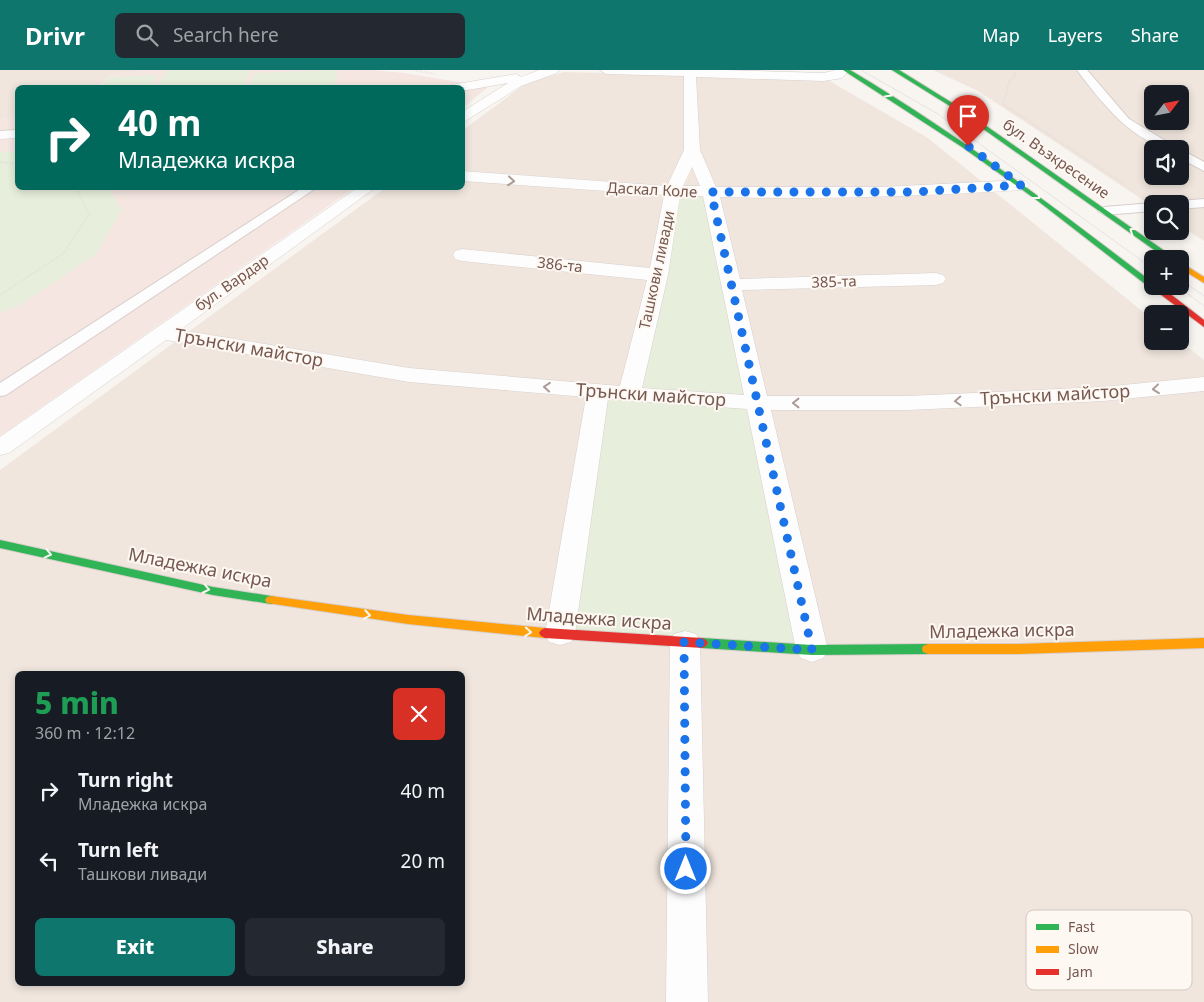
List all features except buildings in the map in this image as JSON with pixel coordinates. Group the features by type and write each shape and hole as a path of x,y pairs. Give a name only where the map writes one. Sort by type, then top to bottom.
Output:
{"main road":[{"path":"845,70 920,112 1021,185 1144,278"},
{"name":"бул. Възкресение","path":"895,70 960,110 1160,250"},
{"path":"1189,270 1204,281"},
{"path":"1166,295 1204,324"},
{"name":"Младежка искра","path":"0,544 213,591 392,620 477,629 812,650 1018,649 1204,643"}],"street":[{"path":"465,86 553,70"},
{"path":"606,70 824,77 838,75 845,70"},
{"name":"Ташкови ливади","path":"690,73 692,150 711,192 812,650"},
{"path":"465,116 499,93 532,75"},
{"path":"0,135 15,134"},
{"name":"Ташкови ливади","path":"629,394 658,275 673,190 692,150"},
{"name":"Даскал Коле","path":"465,176 554,185 711,192 915,192 1021,185"},
{"name":"бул. Вардар","path":"0,448 364,190"},
{"name":"386-та","path":"462,255 658,275"},
{"name":"385-та","path":"731,284 936,278"},
{"name":"Трънски майстор","path":"161,333 409,374 598,392 757,403 908,403 1103,394 1204,384"},
{"path":"560,634 598,392"},
{"path":"684,642 688,1002"}],"lane":[{"path":"1082,70 1125,121 1158,140"},
{"path":"1189,158 1204,167"},
{"path":"0,391 307,190"},
{"path":"1189,204 1204,203"},
{"path":"1106,211 1144,208"}],"path":[{"path":"1016,70 1015,75 1010,80 1003,104 1128,187"},
{"path":"0,162 15,164"},
{"path":"0,296 64,253 89,214 77,190"}],"shaded area":[{"path":"0,70 145,70 111,75 100,85 15,85 15,117 0,119"},
{"path":"145,70 373,70 404,73 488,87 465,106 465,85 101,85 111,75"},
{"path":"933,70 1204,70 1204,241 1189,231 1189,195 1144,195 1144,201 978,91"},
{"path":"564,72 826,79 928,138 1144,313 1144,350 1189,350 1189,348 1204,360 1204,1002 0,1002 0,470 382,190 465,190 465,129 525,84"},
{"path":"15,117 15,190 351,190 0,436 0,119"}],"green space":[{"path":"168,70 251,70 244,85 157,85"},
{"path":"338,70 334,85 249,85 255,73"},
{"path":"158,75 150,85 103,85 110,77"},
{"path":"0,151 15,153 15,190 110,190 122,210 96,254 22,304 0,313"},
{"path":"675,192 708,194 752,401 633,392"},
{"path":"598,392 757,403 812,650 560,634"}],"tram line":[{"path":"861,70 938,114 1144,262"},
{"path":"1189,285 1204,296"},
{"path":"1189,295 1204,306"}],"traffic: fast":[{"path":"846,70 965,145 1144,279"},
{"path":"895,70 960,110 1159,250"},
{"path":"0,544 213,591 271,600"},
{"path":"702,643 812,650 928,649"}],"traffic: slow":[{"path":"1189,270 1204,281"},
{"path":"271,600 408,620 545,633"},
{"path":"928,649 1018,649 1204,643"}],"traffic: jam":[{"path":"1167,295 1204,324"},
{"path":"545,633 702,643"}],"route":[{"path":"686,869 684,642 812,650 711,192 915,192 1021,185 968,146"}]}
